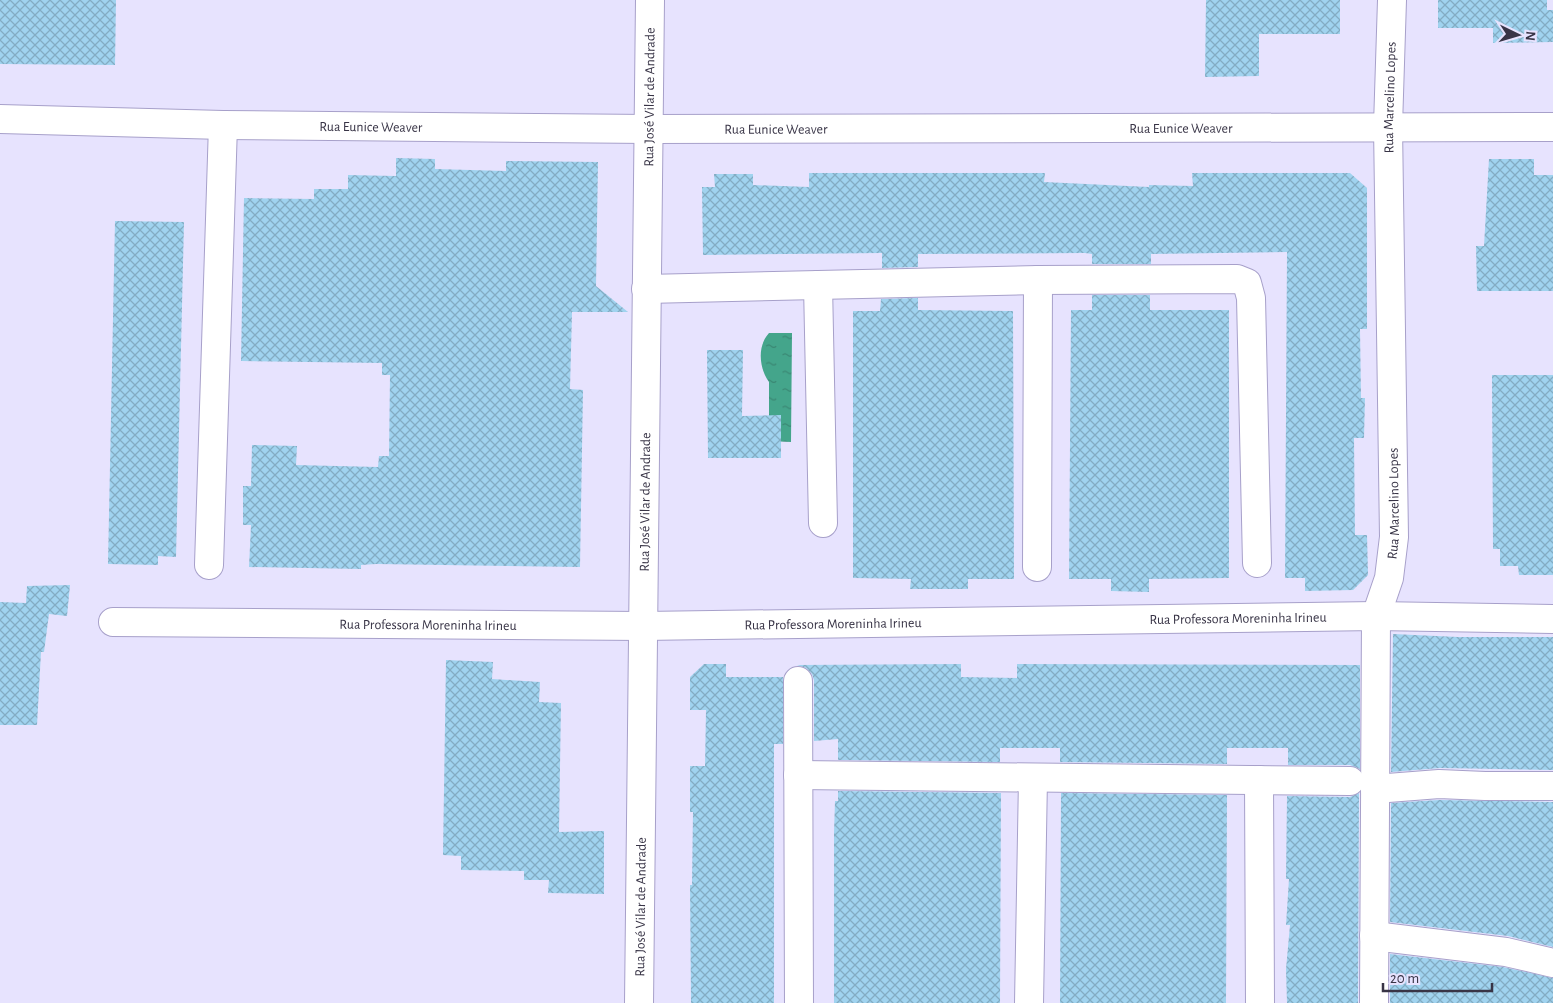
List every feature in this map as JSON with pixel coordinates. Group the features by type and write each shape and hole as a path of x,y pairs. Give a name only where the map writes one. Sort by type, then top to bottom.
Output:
{"street":[{"name":"Rua José Vilar de Andrade","path":"639,1003 650,0"},
{"name":"Rua Marcelino Lopes","path":"1374,1003 1374,936 1362,785 1376,616 1389,578 1394,537 1388,126 1392,0"},
{"name":"Rua Eunice Weaver","path":"0,119 223,124 649,129 1553,127"},
{"path":"209,565 223,124"},
{"path":"646,290 1038,280 1237,279 1247,283 1251,298 1257,562"},
{"path":"1037,567 1038,280"},
{"path":"818,285 823,523"},
{"name":"Rua Professora Moreninha Irineu","path":"113,622 643,626 1376,616 1553,619"},
{"path":"798,681 799,1003"},
{"path":"798,774 1260,780 1362,785 1553,786"},
{"path":"1029,1003 1033,778"},
{"path":"1260,780 1260,1003"},
{"path":"1374,936 1506,952 1553,963"}],"water":[{"path":"769,333 792,333 791,442 769,441 769,382 761,364 761,351 765,338"}],"building":[{"path":"0,0 116,0 115,65 0,64"},
{"path":"1206,0 1340,0 1340,34 1259,34 1259,76 1205,77"},
{"path":"1438,0 1547,0 1547,10 1553,10 1553,42 1493,43 1493,28 1438,28"},
{"path":"396,158 435,159 435,169 506,171 506,161 598,162 596,286 628,312 572,312 570,389 583,390 580,567 376,564 361,565 361,569 249,567 251,525 243,525 243,486 251,486 252,445 297,446 296,465 378,467 379,456 389,456 390,375 382,375 382,363 241,361 244,198 314,199 314,189 348,189 348,175 396,176"},
{"path":"1489,159 1534,159 1534,175 1553,175 1553,291 1477,291 1476,246 1484,246"},
{"path":"809,173 1045,173 1044,182 1149,187 1149,185 1193,186 1192,173 1350,173 1367,188 1367,329 1360,329 1361,398 1365,398 1364,438 1354,438 1355,535 1367,535 1368,575 1353,590 1305,591 1305,578 1285,578 1287,252 1151,254 1151,264 1092,264 1092,254 1085,253 918,254 918,267 882,268 882,253 703,255 702,187 715,187 714,174 753,174 753,185 809,187"},
{"path":"115,221 184,222 176,557 158,556 158,565 108,564"},
{"path":"1092,295 1150,295 1150,310 1229,310 1229,578 1149,579 1149,592 1111,591 1111,579 1069,579 1071,310 1092,310"},
{"path":"918,298 918,310 1013,311 1014,579 968,579 968,589 910,589 911,579 853,578 853,311 880,311 881,299"},
{"path":"707,350 743,350 742,416 781,415 781,458 708,458"},
{"path":"1492,375 1553,375 1553,575 1519,575 1518,566 1500,566 1500,549 1493,549"},
{"path":"70,585 67,616 49,614 44,652 41,652 37,725 0,725 0,602 26,603 27,586"},
{"path":"1393,634 1458,637 1553,637 1553,770 1440,768 1391,772"},
{"path":"446,660 493,662 492,679 540,682 539,702 561,703 559,832 604,831 604,894 548,893 549,880 524,880 524,871 461,870 461,856 443,855"},
{"path":"704,664 726,664 726,677 783,677 783,744 774,744 774,1003 691,1003 690,885 692,885 693,812 690,812 690,766 705,766 706,710 690,710 690,677"},
{"path":"961,664 961,677 1017,678 1017,664 1360,665 1360,769 1350,765 1288,765 1288,748 1227,748 1227,764 1060,762 1060,748 1000,748 1000,762 838,760 838,739 814,741 814,680 812,674 806,668 797,665"},
{"path":"838,791 1001,793 1000,1003 834,1003 834,833 835,801 838,801"},
{"path":"1061,793 1227,795 1226,1003 1060,1003"},
{"path":"1359,793 1358,1003 1287,1003 1286,969 1290,925 1286,925 1289,879 1286,879 1287,796 1350,797"},
{"path":"1439,800 1553,802 1553,947 1508,936 1390,922 1391,803"},
{"path":"1390,954 1503,967 1553,978 1553,1003 1390,1003"}]}
